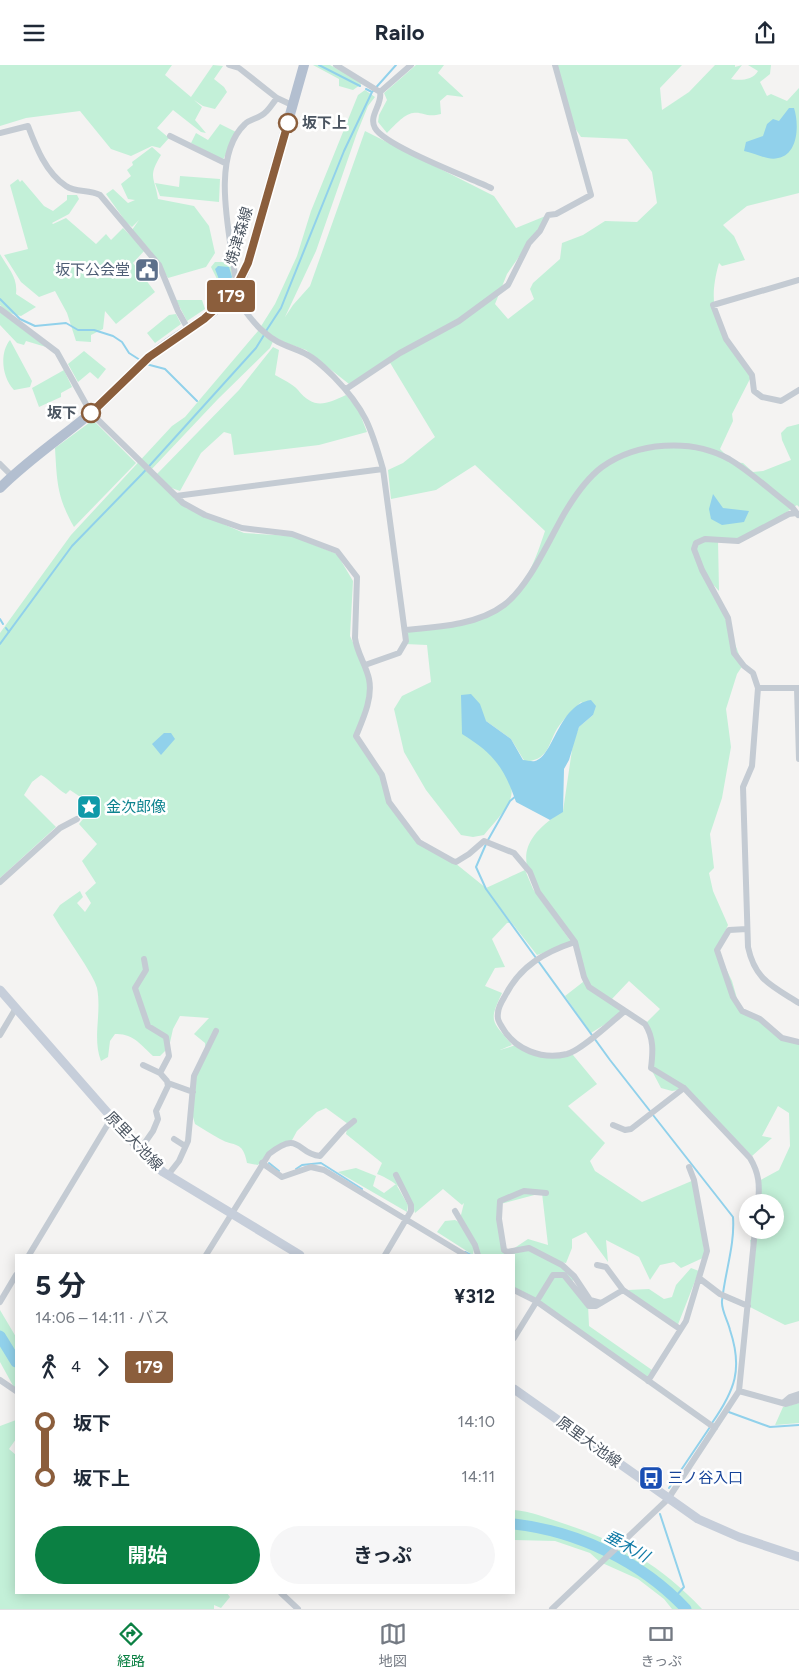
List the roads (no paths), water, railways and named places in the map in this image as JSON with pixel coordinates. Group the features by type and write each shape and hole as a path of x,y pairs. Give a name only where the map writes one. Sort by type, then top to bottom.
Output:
{"main road":[{"name":"焼津森線","path":"0,488 12,476 91,413 149,357 215,311 233,293 248,263 304,65"},
{"name":"原里大池線","path":"0,990 139,1151 168,1175 298,1254"},
{"name":"原里大池線","path":"515,1390 668,1499 715,1527 799,1557"}],"street":[{"path":"229,65 239,68 277,98 292,105"},
{"path":"336,65 370,83 379,91 382,98 373,119 374,127 382,136 407,150 491,188"},
{"path":"379,91 411,65"},
{"path":"346,389 400,353 459,321 500,292 508,285 529,243 540,231 548,215 556,215 591,195 555,65"},
{"path":"239,283 234,276 224,179 225,163 236,136 244,124 262,115 277,98"},
{"path":"0,133 28,126 43,161 66,187 75,190 92,191 100,195 159,265 178,311 188,329"},
{"path":"170,136 225,163"},
{"path":"799,280 713,305 726,339 752,375 754,391 762,397 781,401 799,390"},
{"path":"233,293 262,331 276,341 310,357 346,389 361,406 383,469 406,641 399,653 365,665"},
{"path":"0,309 57,352 91,413 176,496 191,508 242,529 292,534 337,551 357,577 355,639 370,681 368,702 356,736 382,775 390,802 419,842 453,861 456,862 487,842 514,853 530,872 538,892 575,942 581,968 589,987 645,1024 651,1033 653,1054 651,1068 684,1088 750,1158 757,1170 759,1194"},
{"path":"405,630 436,627 481,617 502,607 516,594 569,505 588,480 603,467 628,455 658,446 679,445 710,451 729,460 798,514"},
{"path":"0,464 12,476"},
{"path":"176,496 383,469"},
{"path":"798,514 789,514 738,541 705,539 696,543 694,549 702,570 728,618 734,653 752,673 758,688 752,766 743,787 748,947 755,970 767,983 799,1003"},
{"path":"758,688 798,688 799,759"},
{"path":"0,882 60,828 77,819"},
{"path":"747,929 729,930 717,950 733,997 742,1011 760,1019 773,1032 782,1038 799,1041"},
{"path":"575,942 548,951 530,963 509,989 498,1011 497,1019 505,1032 516,1045 531,1053 548,1056 569,1054 625,1011"},
{"path":"144,959 146,970 135,988 148,1026 166,1037 169,1047 169,1056 160,1073"},
{"path":"0,1035 16,1008"},
{"path":"168,1175 179,1161 188,1141 194,1077 216,1031"},
{"path":"143,1065 160,1073 168,1083 193,1092"},
{"path":"139,1151 153,1131 158,1119 156,1111 168,1083"},
{"path":"613,1125 625,1130 631,1129 684,1088"},
{"path":"30,1254 111,1119"},
{"path":"207,1254 262,1163 278,1147 292,1142 299,1144 315,1156 320,1156 325,1153 343,1130 354,1121"},
{"path":"174,1139 185,1146"},
{"path":"262,1163 282,1177 310,1167 324,1170 463,1254"},
{"path":"648,1381 686,1321 707,1251 707,1241 699,1214 694,1180 689,1167"},
{"path":"386,1254 406,1219 411,1205 396,1175"},
{"path":"546,1193 524,1191 500,1201 499,1219 501,1243 504,1250 507,1252 530,1248 574,1276 590,1300 602,1303"},
{"path":"455,1211 475,1245 478,1254"},
{"path":"552,1609 668,1499 739,1391 754,1239"},
{"path":"597,1265 606,1267 623,1290 680,1329"},
{"path":"515,1336 553,1275 564,1275 588,1305 596,1306 623,1290"},
{"path":"0,1302 15,1277"},
{"path":"700,1278 723,1295 748,1306"},
{"path":"515,1290 536,1301 714,1428"},
{"path":"1,1382 15,1390"},
{"path":"739,1391 783,1403 799,1400"},
{"path":"783,1403 790,1397 799,1394"},
{"path":"282,1594 298,1609"}],"water":[{"path":"789,108 794,108 797,122 796,137 790,151 774,159 744,151 746,142 763,136 767,124 773,119 779,121"},
{"path":"218,266 229,267 232,277 225,288 223,281 220,282 215,269"},
{"path":"713,494 723,508 749,511 744,522 722,525 711,519 709,509"},
{"path":"471,694 480,704 486,721 511,739 523,760 532,761 542,757 571,711 580,704 591,700 596,706 593,715 579,727 569,760 564,769 563,812 550,820 516,802 507,779 496,762 482,748 462,734 461,695"},
{"path":"164,733 171,733 175,739 161,755 152,744"}],"waterway":[{"path":"319,65 360,86"},
{"path":"266,331 281,308 344,151 372,92 396,65"},
{"path":"366,89 372,92"},
{"path":"0,299 20,319 35,326 66,323 78,330 94,330 113,336 122,342 129,353 140,360"},
{"path":"0,644 72,546 142,474 256,348 264,335"},
{"path":"146,364 165,369 197,401"},
{"path":"0,619 3,624"},
{"path":"6,628 9,632"},
{"path":"488,840 510,801 516,796"},
{"path":"486,844 476,867 486,889 610,1060 650,1111"},
{"path":"653,1115 733,1217 733,1238 722,1304 734,1344 736,1368 731,1389 712,1423"},
{"path":"269,1163 279,1171"},
{"path":"296,1169 302,1165 321,1163 362,1189"},
{"path":"465,1252 469,1254"},
{"name":"垂木川","path":"0,1336 15,1360"},
{"path":"726,1411 770,1427 799,1425"},
{"path":"669,1488 710,1427"},
{"path":"660,1514 684,1587 675,1597"},
{"name":"垂木川","path":"515,1524 562,1534 608,1551 650,1577 686,1609"}],"place":[{"name":"坂下上","path":"288,123"},
{"name":"坂下公会堂","path":"147,270"},
{"name":"坂下","path":"91,413"},
{"name":"金次郎像","path":"89,807"},
{"name":"三ノ谷入口","path":"651,1478"}]}
